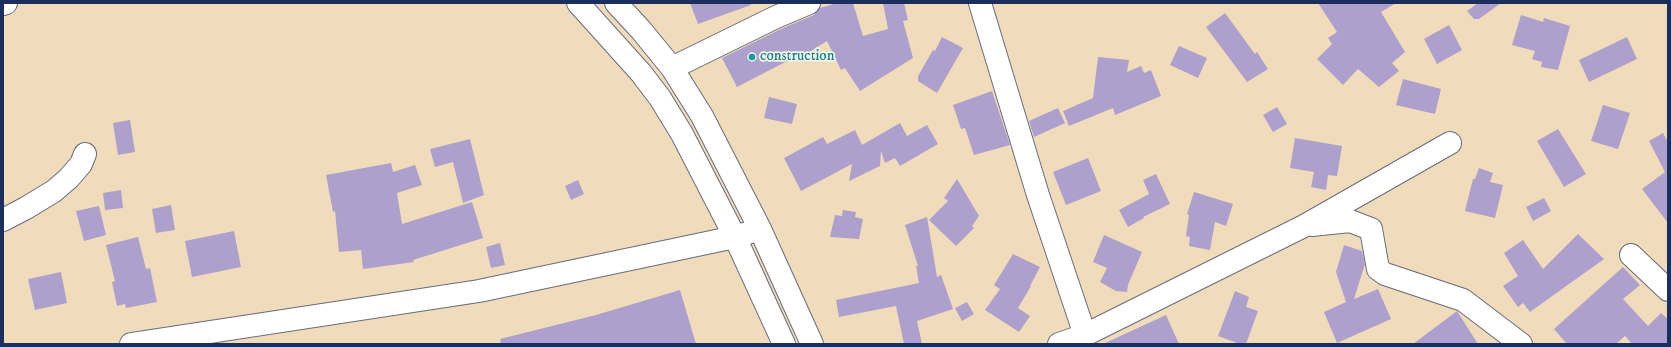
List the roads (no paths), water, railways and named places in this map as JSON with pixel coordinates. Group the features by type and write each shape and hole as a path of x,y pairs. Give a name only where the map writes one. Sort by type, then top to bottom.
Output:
{"street":[{"path":"578,3 641,73 660,98 682,134 735,237 784,344"},
{"path":"616,3 641,30 672,68 702,116 760,229 812,344"},
{"path":"672,68 776,17 809,3"},
{"path":"980,3 1038,194 1085,335"},
{"path":"1059,344 1085,335 1304,226 1450,143"},
{"path":"3,220 26,208 54,190 69,178 81,164 85,154"},
{"path":"1304,226 1350,221 1371,230 1378,269 1385,274 1463,300 1521,344"},
{"path":"131,344 479,291 735,237 760,229"},
{"path":"1631,255 1668,290"}],"place":[{"name":"construction","path":"752,57"}]}
